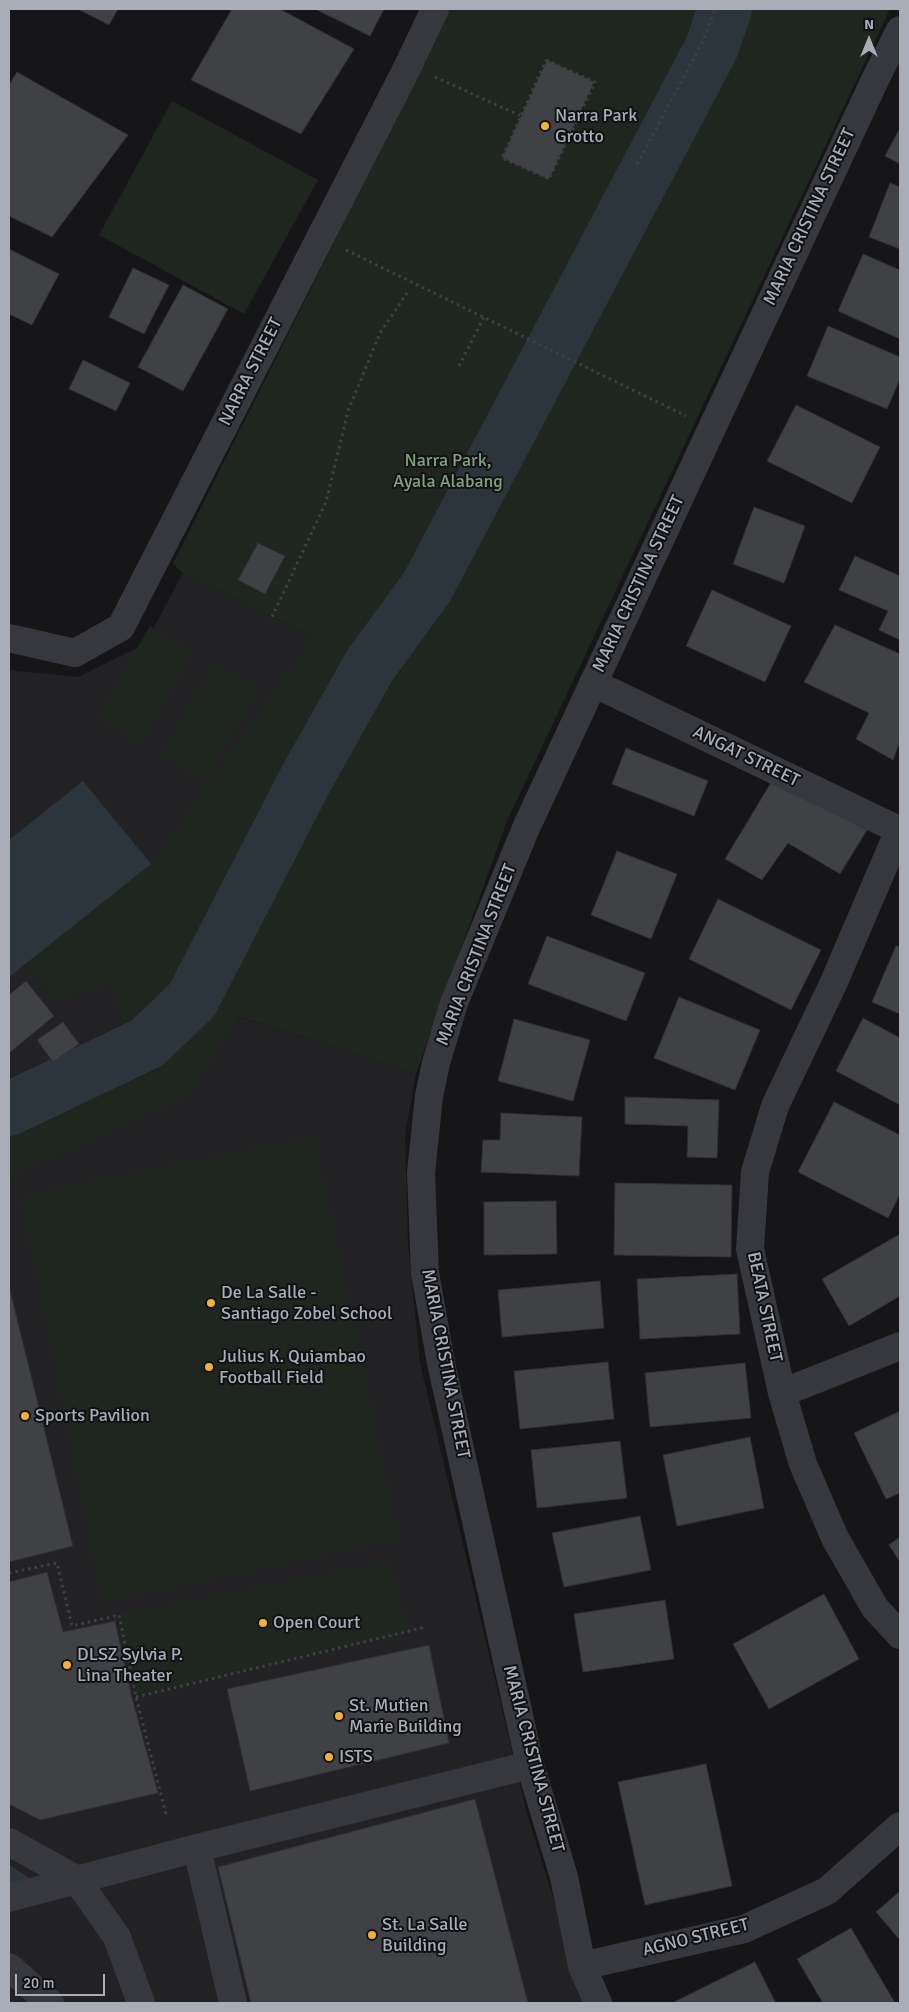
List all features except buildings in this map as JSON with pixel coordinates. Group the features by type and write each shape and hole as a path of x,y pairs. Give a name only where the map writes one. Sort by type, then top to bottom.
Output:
{"street":[{"name":"NARRA STREET","path":"9,638 75,652 121,628 435,9"},
{"name":"MARIA CRISTINA STREET","path":"598,2003 582,1966 564,1877 530,1765 441,1363 425,1273 421,1173 429,1096 436,1063 454,1003 526,828 900,30"},
{"name":"ANGAT STREET","path":"593,683 900,829"},
{"name":"BEATA STREET","path":"900,829 834,982 775,1106 754,1172 750,1249 782,1394 803,1464 835,1538 875,1608 900,1635"},
{"path":"782,1394 900,1346"},
{"path":"9,1898 197,1848 530,1765"},
{"name":"AGNO STREET","path":"582,1966 744,1928 827,1891 900,1826"},
{"path":"9,1842 76,1879 117,1936 141,2003"},
{"path":"197,1848 233,2003"},
{"path":"9,1967 50,2003"}],"path":[{"path":"637,164 703,41 715,9"},
{"path":"546,60 595,82 549,179 502,158 521,116 546,60"},
{"path":"409,63 521,116"},
{"path":"320,237 712,428"},
{"path":"272,618 326,502 351,402 380,333 407,293"},
{"path":"459,366 484,317"},
{"path":"9,1573 57,1563 72,1626 119,1615 136,1697 167,1818"},
{"path":"136,1697 426,1628"}],"shaded area":[{"name":"De La Salle - Santiago Zobel School","path":"183,573 370,665 205,1006 416,1074 405,1135 408,1244 420,1363 526,1810 586,2003 9,2003 9,670 78,677 145,644"},
{"path":"83,781 151,864 9,977 9,840"},
{"path":"9,1865 33,1880 9,1887"}],"green space":[{"name":"Narra Park, Ayala Alabang","path":"448,9 890,9 507,821 416,1074 237,1016 191,1095 9,1177 9,1086 123,1030 112,985 56,999 27,963 151,864 313,637 183,573 173,564 420,70"},
{"path":"172,101 318,180 244,314 99,235"},
{"path":"150,626 194,651 141,744 96,718"},
{"path":"214,663 258,689 205,781 160,756"},
{"name":"Julius K. Quiambao Football Field","path":"314,1136 399,1539 103,1603 20,1196"},
{"name":"Open Court","path":"391,1561 408,1632 136,1697 119,1615"}],"waterway":[{"path":"9,1109 147,1043 192,1000 307,777 370,665 427,587 711,49 725,9"}],"place":[{"name":"Narra Park Grotto","path":"545,126"},
{"name":"De La Salle - Santiago Zobel School","path":"211,1303"},
{"name":"Julius K. Quiambao Football Field","path":"209,1367"},
{"name":"Sports Pavilion","path":"25,1416"},
{"name":"Open Court","path":"263,1623"},
{"name":"DLSZ Sylvia P. Lina Theater","path":"67,1665"},
{"name":"St. Mutien Marie Building","path":"339,1716"},
{"name":"ISTS","path":"329,1757"},
{"name":"St. La Salle Building","path":"372,1935"}]}
